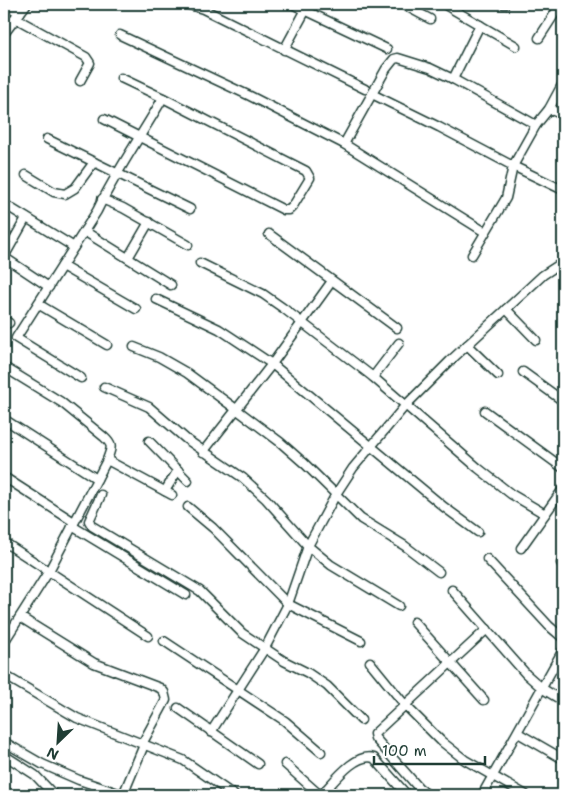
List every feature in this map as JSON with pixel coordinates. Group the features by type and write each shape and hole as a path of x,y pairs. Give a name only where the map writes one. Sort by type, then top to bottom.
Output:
{"street":[{"path":"4,4 17,15 86,57 90,63 80,82"},
{"path":"4,33 26,4"},
{"path":"186,4 203,9 563,190"},
{"path":"292,4 307,7 387,49"},
{"path":"402,4 430,19"},
{"path":"538,38 561,4"},
{"path":"447,6 516,46"},
{"path":"284,50 307,7"},
{"path":"453,79 480,26"},
{"path":"120,35 250,96 344,144 485,232"},
{"path":"344,144 369,91 394,59 398,58 430,68 453,79 536,125"},
{"path":"104,119 141,136 284,210 289,210 293,206 310,178 306,171 121,78"},
{"path":"472,255 506,198 513,166 563,83"},
{"path":"81,378 16,338 84,231 162,98"},
{"path":"549,109 563,115"},
{"path":"47,139 190,209"},
{"path":"26,176 54,192 65,194 75,188 94,162"},
{"path":"102,199 124,208 188,245"},
{"path":"4,204 74,247"},
{"path":"26,218 4,257 49,287"},
{"path":"128,258 149,222"},
{"path":"84,231 171,285"},
{"path":"268,234 397,328"},
{"path":"211,732 264,648 288,604 308,546 336,494 353,468 406,406 467,345 543,275 563,262"},
{"path":"200,263 263,294 303,323 373,377 449,444 510,494 545,514"},
{"path":"62,266 136,309"},
{"path":"203,452 303,323 332,281"},
{"path":"156,299 219,328 272,364 478,532"},
{"path":"38,304 107,345"},
{"path":"506,309 536,340"},
{"path":"373,377 399,343"},
{"path":"467,345 498,375"},
{"path":"134,347 187,373 236,409 280,442 361,519 405,546 439,572"},
{"path":"4,367 61,402 111,443 112,446 107,460 49,571 4,642"},
{"path":"523,372 563,401"},
{"path":"104,387 149,407 186,440 243,478 266,499 308,546 337,569 399,606"},
{"path":"485,411 561,466 563,457"},
{"path":"4,419 97,479"},
{"path":"149,441 188,481"},
{"path":"107,460 168,493 178,470"},
{"path":"4,478 186,595"},
{"path":"521,548 563,489"},
{"path":"101,495 90,516 89,521 92,526 200,591 242,633 327,686 361,720"},
{"path":"188,507 213,528 288,604 361,641"},
{"path":"4,542 148,636"},
{"path":"487,558 549,626 563,638"},
{"path":"452,590 526,674 543,689 563,701"},
{"path":"4,742 42,764 79,780 123,795 143,745 166,700 164,692 160,688 94,663 20,616"},
{"path":"414,622 484,700"},
{"path":"428,795 418,787 375,738 374,734 487,629"},
{"path":"164,641 285,721 321,752"},
{"path":"482,795 543,689 563,650"},
{"path":"370,662 404,705 440,741 465,760 526,795"},
{"path":"4,675 77,718 183,760 234,795"},
{"path":"178,708 258,764"},
{"path":"518,733 563,759"},
{"path":"4,755 35,775 54,795"},
{"path":"285,764 320,795 344,770 361,758 369,756 374,758 407,795"}]}
